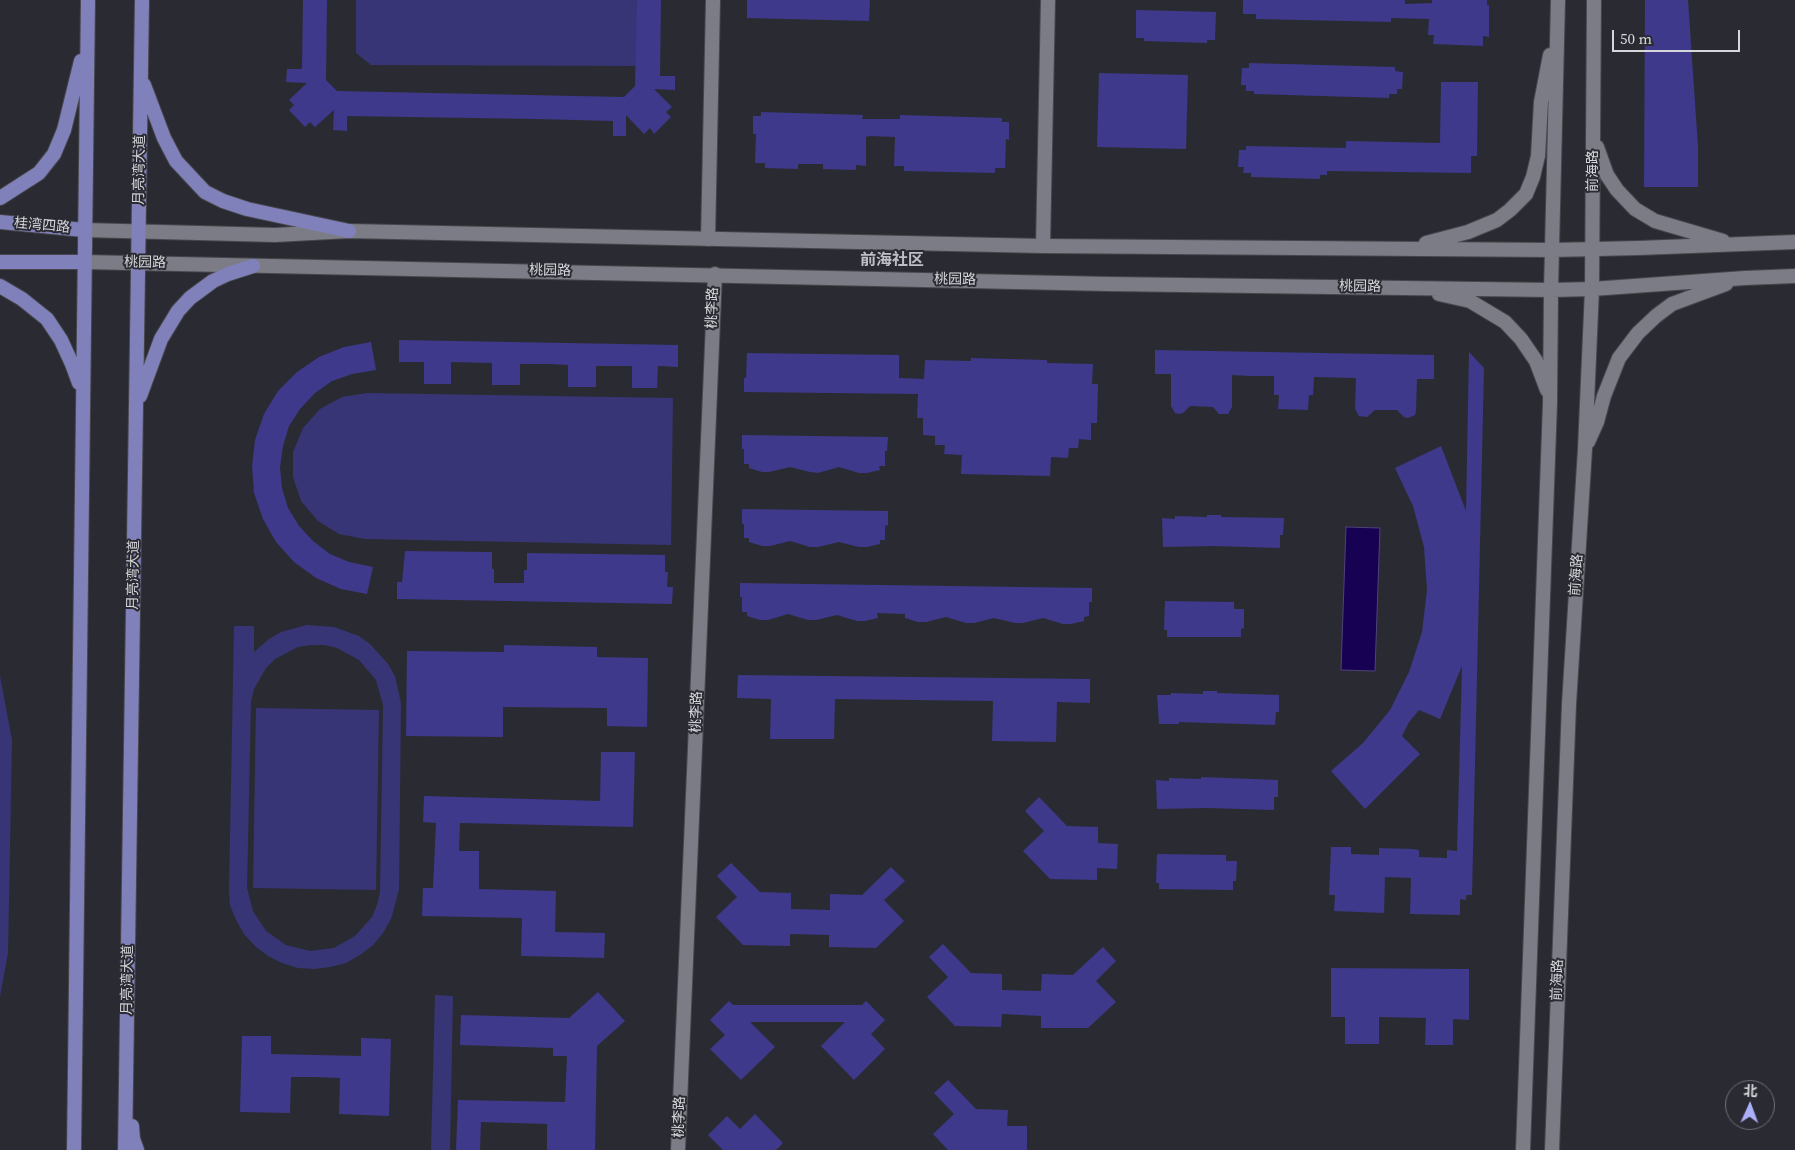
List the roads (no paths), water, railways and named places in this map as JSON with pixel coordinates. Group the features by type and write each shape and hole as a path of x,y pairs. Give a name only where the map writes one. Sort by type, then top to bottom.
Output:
{"main road":[{"path":"74,1150 88,0"},
{"name":"月亮湾大道","path":"125,1150 142,0"},
{"path":"708,239 713,0"},
{"path":"1043,246 1048,0"},
{"name":"前海路","path":"1523,1150 1550,403 1558,0"},
{"name":"前海路","path":"1552,1150 1569,704 1585,449 1592,289 1594,0"},
{"path":"1397,249 1436,241 1497,220 1526,194 1533,177 1538,156 1541,102 1558,15"},
{"path":"0,198 39,173 54,154 64,130 87,38"},
{"path":"141,77 164,138 176,161 205,192 222,201 247,209 349,231"},
{"path":"1593,136 1607,175 1616,190 1634,208 1655,220 1735,244"},
{"name":"桂湾四路","path":"0,222 84,230"},
{"path":"84,230 275,235 349,231 1043,246 1397,249 1593,250 1795,242"},
{"path":"0,262 84,262"},
{"name":"桃园路","path":"84,262 715,274 1109,284 1551,290 1795,276"},
{"path":"136,406 161,339 178,311 190,298 214,281 252,266"},
{"name":"桃李路","path":"678,1150 715,274"},
{"path":"1585,449 1597,422 1604,396 1619,358 1638,332 1672,304 1745,278"},
{"path":"0,286 22,299 47,319 65,348 82,391"},
{"path":"1399,287 1439,293 1470,301 1505,322 1521,339 1536,361 1544,380 1550,403"},
{"path":"127,1084 133,1139 137,1150"},
{"path":"65,1150 75,1119"}],"district":[{"name":"前海社区","path":"892,261"}]}
